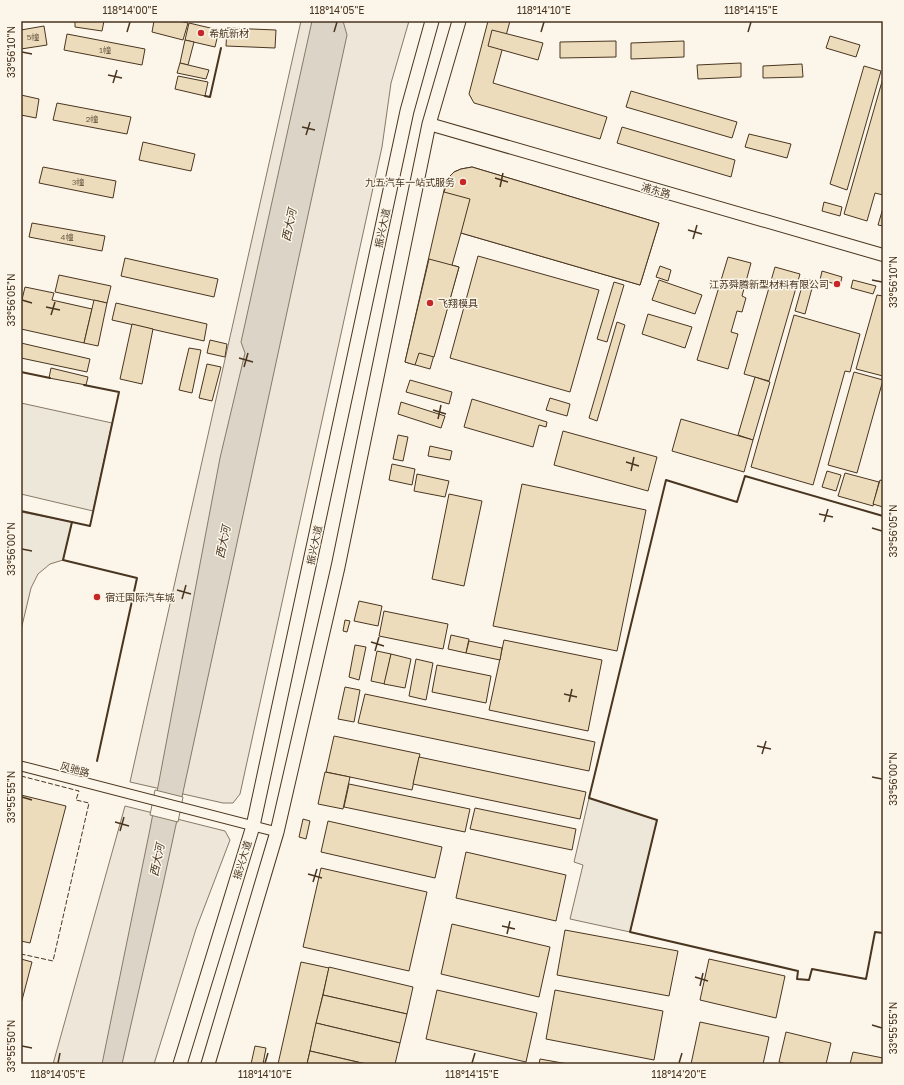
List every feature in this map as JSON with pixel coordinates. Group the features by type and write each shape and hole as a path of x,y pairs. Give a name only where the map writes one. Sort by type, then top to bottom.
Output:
{"main road":[{"name":"振兴大道","path":"180,1064 253,826 407,111 432,21"},
{"path":"208,1064 277,832 338,567 429,124 459,21"}],"street":[{"name":"浦东路","path":"429,124 883,256"},
{"name":"风驰路","path":"21,766 277,832"}],"shaded area":[{"path":"301,21 409,21 391,83 382,147 240,794 233,803 223,803 130,782"},
{"path":"21,403 112,423 93,511 21,494"},
{"path":"21,512 72,522 63,560 50,564 38,574 31,588 21,630"},
{"path":"589,798 657,820 630,932 570,919 583,865 574,862"},
{"path":"125,806 225,831 230,840 196,929 154,1064 53,1064"}],"water":[{"name":"西大河","path":"312,21 343,21 347,35 164,880 122,1064 102,1064 150,829 220,458 245,353 241,342"}],"pier":[{"path":"155,790 183,797 178,822 150,815"}],"building":[{"path":"75,21 104,21 102,31 75,27"},
{"path":"154,21 179,21 188,23 183,40 152,32"},
{"path":"488,21 510,21 493,83 607,117 600,139 474,103 469,94"},
{"path":"189,23 219,30 215,47 185,40"},
{"path":"44,26 47,45 21,49 21,30"},
{"path":"227,28 276,30 275,48 226,46"},
{"path":"492,30 543,43 538,60 488,46"},
{"path":"67,34 145,49 142,65 64,50"},
{"path":"830,36 860,45 856,57 826,48"},
{"path":"185,40 194,42 188,65 180,63"},
{"path":"616,41 616,57 560,58 560,42"},
{"path":"684,41 684,57 631,59 631,43"},
{"path":"180,63 209,70 206,79 177,73"},
{"path":"741,63 741,77 698,79 697,65"},
{"path":"802,64 803,77 763,78 763,66"},
{"path":"864,66 881,71 847,190 830,184"},
{"path":"178,76 208,82 205,96 175,89"},
{"path":"883,78 883,195 875,193 867,221 844,214"},
{"path":"631,91 737,122 732,138 626,107"},
{"path":"21,95 39,99 36,118 21,115"},
{"path":"57,103 131,117 127,134 53,120"},
{"path":"622,127 735,160 731,177 617,143"},
{"path":"749,134 791,144 787,158 745,147"},
{"path":"143,142 195,154 191,171 139,160"},
{"path":"43,167 116,181 113,198 39,183"},
{"path":"472,167 659,223 640,285 461,233 452,265 459,267 430,369 405,362 445,186 449,177 454,172"},
{"path":"472,167 659,223 640,285 461,233 470,199 444,192 449,177 454,172"},
{"path":"824,202 842,207 840,216 822,211"},
{"path":"883,208 883,226 878,225"},
{"path":"32,223 105,236 102,251 29,237"},
{"path":"478,256 599,290 570,392 450,358"},
{"path":"728,257 751,263 742,296 746,298 742,312 737,311 731,332 738,334 728,369 697,360"},
{"path":"125,258 218,279 214,297 121,276"},
{"path":"429,259 459,267 434,357 419,353 415,365 405,362"},
{"path":"660,266 671,270 668,281 656,277"},
{"path":"775,267 800,274 769,381 744,374"},
{"path":"822,271 842,277 840,285 820,280"},
{"path":"59,275 111,286 107,303 55,292"},
{"path":"804,279 814,281 805,314 795,311"},
{"path":"659,280 702,295 695,314 652,300"},
{"path":"853,280 876,286 873,294 851,288"},
{"path":"614,282 624,285 607,342 597,339"},
{"path":"25,287 54,293 52,300 92,309 84,343 21,329 21,304"},
{"path":"877,295 883,296 883,376 856,369"},
{"path":"94,300 107,303 98,346 84,343"},
{"path":"116,303 207,324 204,341 112,320"},
{"path":"648,314 692,327 685,348 642,334"},
{"path":"794,315 860,334 850,372 845,371 813,485 751,467"},
{"path":"617,322 625,325 597,421 589,418"},
{"path":"132,324 153,329 142,384 120,379"},
{"path":"210,340 227,344 225,357 207,353"},
{"path":"21,343 90,359 87,372 21,358"},
{"path":"189,348 201,350 192,393 179,390"},
{"path":"207,364 221,367 212,401 199,398"},
{"path":"51,368 88,377 86,385 49,378"},
{"path":"854,372 883,380 857,473 828,465"},
{"path":"755,377 770,382 753,440 738,435"},
{"path":"410,380 452,392 449,404 406,392"},
{"path":"550,398 570,404 567,416 546,410"},
{"path":"472,399 547,422 546,427 539,425 533,447 464,427"},
{"path":"401,402 445,416 441,428 398,414"},
{"path":"681,419 753,440 744,472 672,451"},
{"path":"563,431 657,457 648,491 554,465"},
{"path":"398,435 408,437 403,461 393,459"},
{"path":"430,446 452,451 450,460 428,456"},
{"path":"392,464 415,469 412,485 389,480"},
{"path":"827,471 841,475 836,491 822,487"},
{"path":"845,473 879,482 873,506 838,496"},
{"path":"417,474 449,481 445,497 414,491"},
{"path":"880,480 883,481 883,507 873,504"},
{"path":"522,484 646,510 617,651 493,626"},
{"path":"449,494 482,501 464,586 432,579"},
{"path":"359,601 382,606 378,626 354,621"},
{"path":"384,611 448,624 443,649 379,636"},
{"path":"345,620 350,621 347,632 343,631"},
{"path":"451,635 469,639 466,653 448,649"},
{"path":"504,640 602,660 588,731 489,710"},
{"path":"469,641 502,648 500,660 466,653"},
{"path":"355,645 366,647 359,680 349,677"},
{"path":"377,651 391,654 385,684 371,681"},
{"path":"391,654 411,659 405,688 384,684"},
{"path":"416,659 433,663 426,700 409,696"},
{"path":"437,665 491,676 486,703 432,692"},
{"path":"345,687 360,690 354,722 338,719"},
{"path":"365,694 595,742 589,771 358,723"},
{"path":"334,736 420,754 412,790 326,772"},
{"path":"419,757 586,792 580,819 413,784"},
{"path":"325,772 350,777 343,809 318,804"},
{"path":"349,784 470,809 465,832 344,807"},
{"path":"21,795 66,806 30,943 21,941"},
{"path":"475,808 576,829 572,850 470,829"},
{"path":"303,819 310,821 306,839 299,837"},
{"path":"328,821 442,847 435,878 321,852"},
{"path":"466,852 566,875 556,921 456,898"},
{"path":"321,868 427,892 409,971 303,947"},
{"path":"452,924 550,947 539,997 441,974"},
{"path":"565,930 678,951 669,996 557,975"},
{"path":"21,959 32,962 21,1004"},
{"path":"709,959 785,976 776,1018 700,1000"},
{"path":"301,962 329,968 307,1064 278,1064"},
{"path":"329,967 413,987 407,1014 323,995"},
{"path":"437,990 537,1013 526,1062 426,1039"},
{"path":"555,990 663,1011 654,1060 546,1039"},
{"path":"323,995 407,1014 400,1043 316,1023"},
{"path":"700,1022 769,1037 763,1064 691,1064"},
{"path":"316,1023 400,1043 395,1064 366,1064 310,1051"},
{"path":"786,1032 831,1043 826,1064 787,1064 779,1062"},
{"path":"255,1046 266,1048 263,1064 251,1064"},
{"path":"310,1051 366,1064 307,1064"},
{"path":"853,1052 883,1058 883,1064 850,1064"},
{"path":"540,1059 568,1064 539,1064"}],"fence":[{"path":"21,776 79,791 76,800 89,803 53,961 21,954"}],"wall":[{"path":"205,96 210,97 221,48"},
{"path":"21,372 50,378"},
{"path":"21,511 90,526 119,392 84,385"},
{"path":"883,516 745,476 737,502 666,480 589,798 657,820 630,932 798,971 797,979 809,980 812,969 866,979 875,932 883,933"},
{"path":"72,522 63,560 137,578 97,761"}],"place":[{"name":"希航新材","path":"201,33"},
{"name":"九五汽车一站式服务","path":"463,182"},
{"name":"江苏舜腾新型材料有限公司","path":"837,284"},
{"name":"飞翔模具","path":"430,303"},
{"name":"宿迁国际汽车城","path":"97,597"}]}
